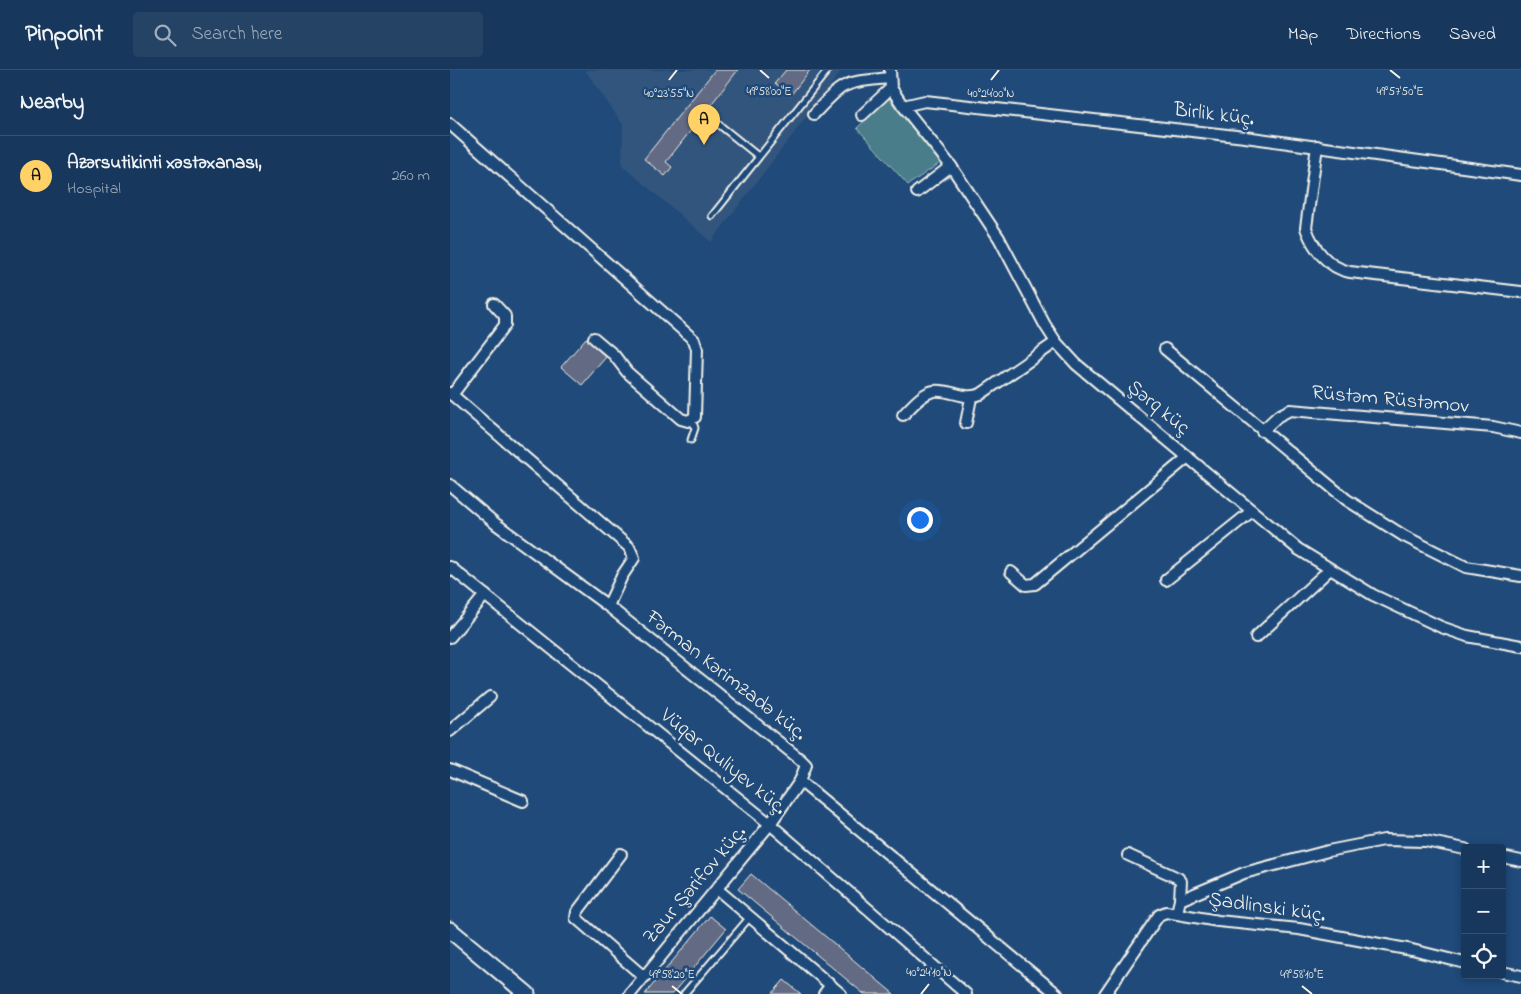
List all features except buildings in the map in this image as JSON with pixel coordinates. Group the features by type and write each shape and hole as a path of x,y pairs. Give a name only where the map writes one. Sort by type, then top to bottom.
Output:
{"street":[{"name":"Şərq küç","path":"890,78 903,106 951,166 999,238 1056,342 1076,364 1298,549 1329,570 1373,596 1441,627 1467,636 1521,646"},
{"path":"814,114 841,86 849,82 890,78"},
{"path":"862,115 890,78"},
{"name":"Birlik küç.","path":"903,106 925,101 1317,146 1521,175"},
{"path":"450,124 694,340 697,349 695,364 696,413 692,420 681,419 627,372 614,354 594,338"},
{"path":"1317,146 1306,228 1310,239 1329,263 1340,270 1350,272 1521,292"},
{"path":"917,192 951,166"},
{"path":"450,485 547,563 608,606 613,592 634,558 632,551 451,394 505,325 505,316 494,304"},
{"path":"903,416 923,396 934,391 971,398 981,394 1056,342"},
{"path":"1165,349 1346,500 1404,536 1466,567 1521,576"},
{"path":"966,423 971,398"},
{"name":"Rüstəm Rüstəmov","path":"1262,431 1278,416 1290,410 1493,427 1521,432"},
{"path":"1011,572 1026,585 1035,584 1188,457"},
{"path":"1166,580 1252,511"},
{"name":"Vüqar Quliyev küç.","path":"450,567 770,824 966,994"},
{"path":"1256,637 1329,570"},
{"path":"450,637 485,595"},
{"name":"Fərman Kərimzadə küç.","path":"608,606 801,760 806,765 806,771 800,781"},
{"path":"450,731 490,697"},
{"path":"450,770 469,780 523,801"},
{"path":"800,781 1057,994"},
{"name":"Zaur Şərifov küç.","path":"630,994 770,824 800,781"},
{"path":"1180,900 1244,874 1328,851 1384,840 1425,841 1461,848"},
{"path":"621,854 576,912 576,918 644,977"},
{"path":"1128,855 1181,881 1177,912"},
{"path":"1506,858 1521,861"},
{"path":"717,889 841,994"},
{"name":"Şadlinski küç.","path":"1105,994 1160,915 1166,912 1177,912 1218,921 1299,929 1412,950 1461,962"},
{"path":"450,930 527,994"},
{"path":"1506,973 1521,976"},
{"path":"824,994 831,985"}],"lane":[{"path":"712,216 828,70"},
{"path":"712,119 758,156"},
{"path":"690,440 695,428 692,420"},
{"path":"684,994 750,917"}],"shaded area":[{"path":"585,70 842,70 711,242 622,165 623,125"}],"green space":[{"path":"888,98 940,163 908,185 857,128"}],"place":[{"name":"Azərsutikinti xəstəxanası,","path":"704,145"}]}
